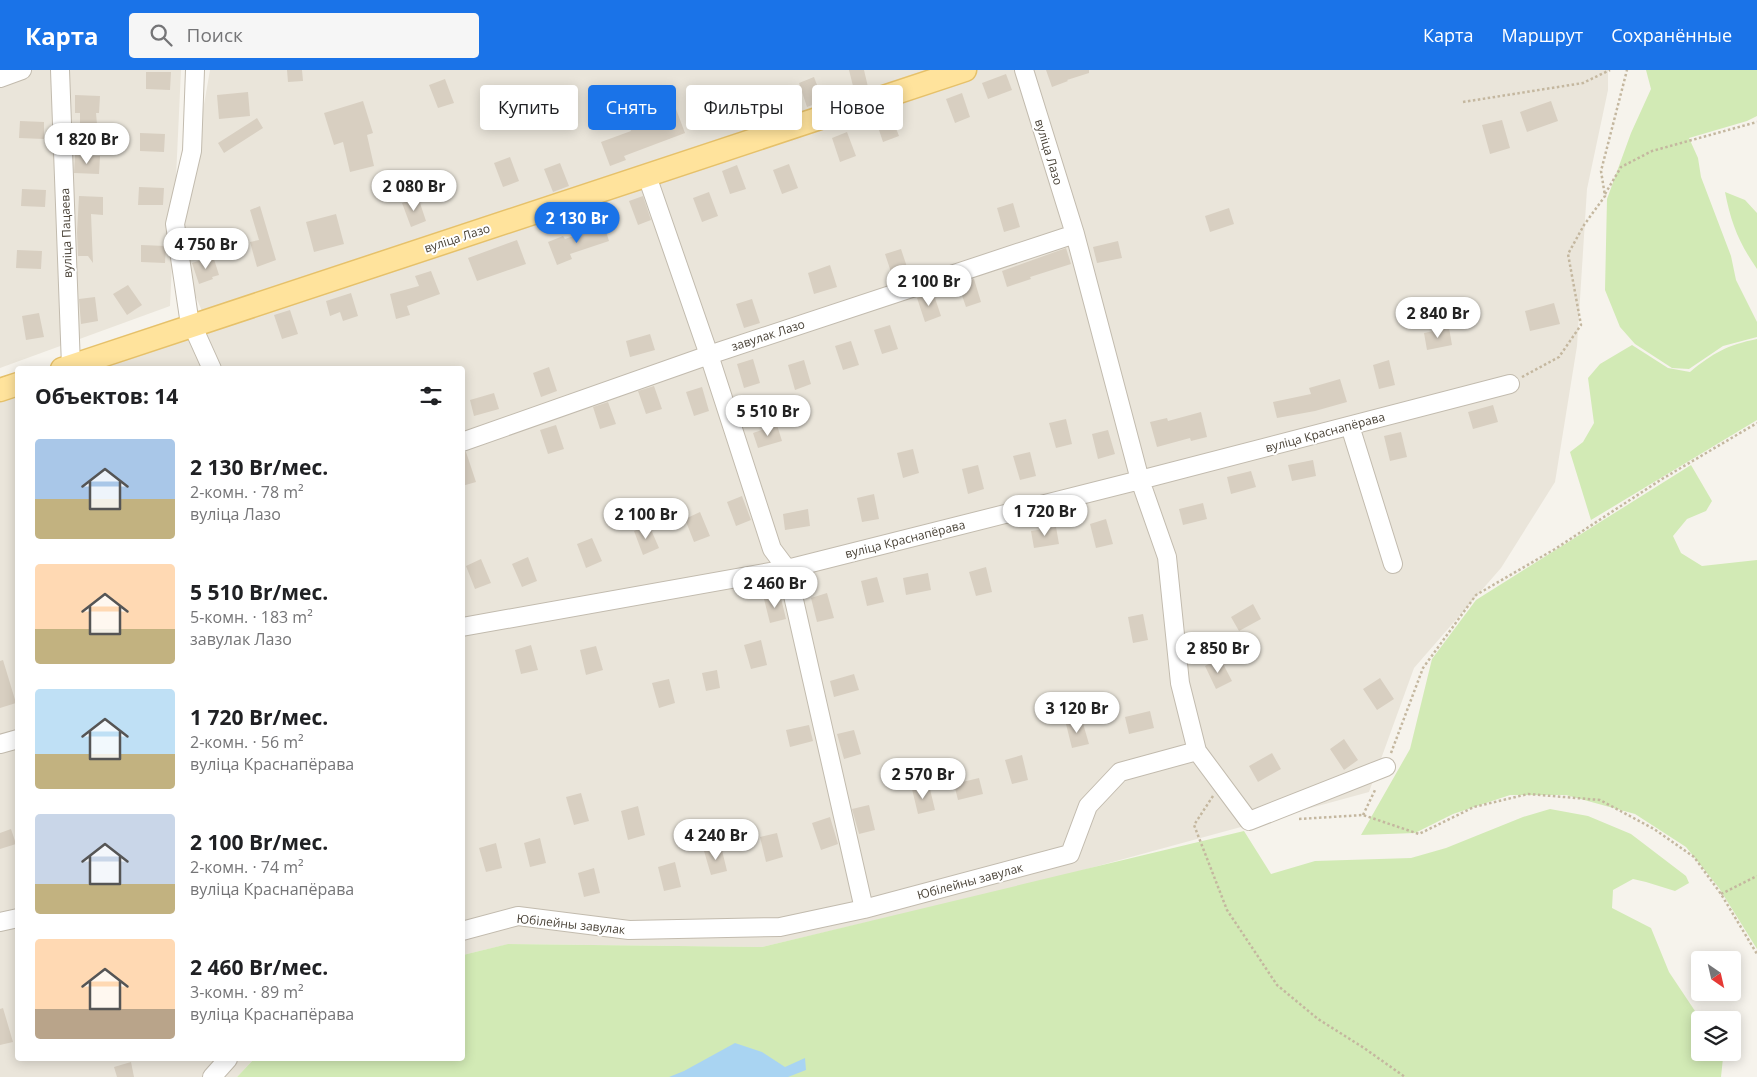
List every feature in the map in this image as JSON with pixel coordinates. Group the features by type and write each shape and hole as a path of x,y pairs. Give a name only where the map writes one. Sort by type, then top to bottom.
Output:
{"main road":[{"name":"вуліца Лазо","path":"69,366 965,70"},
{"path":"0,390 15,385"}],"street":[{"path":"0,78 22,70"},
{"name":"вуліца Пацаева","path":"60,70 66,366"},
{"path":"196,70 192,151 175,224 191,325 211,366"},
{"name":"вуліца Лазо","path":"1024,70 1075,234"},
{"path":"647,176 709,355 772,549 787,569 864,909"},
{"path":"1075,234 1140,480 1168,557 1180,683 1196,751 1249,821 1386,767"},
{"name":"завулак Лазо","path":"465,441 709,355 1075,234"},
{"name":"вуліца Краснапёрава","path":"465,626 787,569 1510,384"},
{"path":"1350,426 1393,564"},
{"path":"0,744 15,740"},
{"name":"Юбілейны завулак","path":"465,930 518,916 629,930 780,927 864,909 1070,854 1088,806 1120,772 1196,751"},
{"path":"0,922 15,919"},
{"path":"212,1077 226,1061"}],"path":[{"path":"1463,102 1583,83 1610,70"},
{"path":"1605,196 1602,171 1627,70"},
{"path":"1510,384 1558,357 1580,325 1568,254 1621,167 1652,151 1757,122"},
{"path":"1363,815 1386,767 1423,668 1476,595 1555,549 1662,479 1757,423"},
{"path":"1218,789 1194,825 1227,910 1277,985 1318,1019 1405,1077"},
{"path":"1298,819 1363,815 1419,834 1474,806 1528,794 1600,800 1654,829 1694,857 1721,894 1757,954"},
{"path":"1721,894 1757,876"}],"shaded area":[{"path":"0,70 181,70 170,306 0,368"},
{"path":"210,70 1608,70 1608,90 1587,189 1577,346 1555,482 1501,568 1414,668 1369,792 1043,881 762,947 509,944 465,955 465,366 107,366 211,331 190,284 182,231"},
{"path":"15,397 15,1061 252,1061 237,1077 0,1077 0,402"}],"green space":[{"path":"1646,70 1757,70 1757,116 1747,121 1689,138 1698,158 1701,177 1731,256 1736,280 1757,322 1757,337 1723,346 1689,369 1672,368 1635,344 1620,327 1605,290 1607,199 1631,133 1651,89"},
{"path":"1725,192 1745,200 1757,213 1757,269 1736,232"},
{"path":"1757,339 1757,420 1591,520 1570,452 1583,442 1594,423 1588,378 1600,364 1632,345 1668,368 1690,372 1721,351 1737,344"},
{"path":"1691,465 1712,501 1706,511 1687,519 1673,536 1681,553 1702,566 1757,560 1757,949 1719,888 1686,847 1635,814 1566,795 1510,795 1453,814 1415,833 1361,835 1410,749 1432,659 1476,600"},
{"path":"1550,809 1588,816 1631,834 1686,876 1689,883 1675,891 1633,879 1613,890 1612,908 1651,928 1669,972 1695,1011 1691,1011 1691,1061 1723,1061 1721,1077 237,1077 252,1061 465,1061 465,955 508,944 762,947 1244,831 1271,874 1315,861 1411,858 1446,848 1523,817"}],"water":[{"path":"735,1043 762,1052 785,1067 805,1058 806,1070 788,1077 669,1077 684,1071"}],"building":[{"path":"287,70 302,70 303,81 288,82"},
{"path":"849,70 864,70 868,85 853,85"},
{"path":"1046,70 1089,70 1089,73 1052,87"},
{"path":"146,72 171,72 170,90 146,89"},
{"path":"1006,74 1012,90 988,99 982,83"},
{"path":"814,77 817,85 812,85 812,105 807,107 802,92 802,85 799,83"},
{"path":"445,79 454,103 438,108 429,85"},
{"path":"248,92 250,116 219,119 217,95"},
{"path":"962,93 970,117 955,123 946,99"},
{"path":"75,95 100,96 99,113 96,113 98,136 80,137 80,113 75,113"},
{"path":"363,101 373,133 367,135 374,166 350,172 343,142 334,145 324,113"},
{"path":"1551,101 1558,121 1527,132 1520,112"},
{"path":"676,109 685,133 624,156 626,160 610,166 601,142 631,131 676,130"},
{"path":"257,118 263,128 224,153 218,143"},
{"path":"1502,120 1510,148 1490,154 1482,125"},
{"path":"20,121 44,122 44,139 19,138"},
{"path":"879,130 897,130 899,136 883,142"},
{"path":"847,132 856,156 840,162 832,138"},
{"path":"140,133 165,134 164,152 140,151"},
{"path":"75,155 100,156 99,174 74,173"},
{"path":"510,157 519,181 503,187 494,163"},
{"path":"560,163 569,186 553,192 544,169"},
{"path":"789,164 798,188 782,194 773,170"},
{"path":"737,165 746,189 730,194 722,171"},
{"path":"139,187 164,188 163,205 138,205"},
{"path":"22,189 46,190 45,207 21,206"},
{"path":"709,192 718,216 702,222 693,198"},
{"path":"79,196 103,197 103,215 91,214 93,263 88,256 78,256"},
{"path":"643,196 651,220 638,225 629,201"},
{"path":"418,197 426,221 411,227 402,203"},
{"path":"1013,203 1020,227 1004,232 997,208"},
{"path":"260,206 276,260 257,267 250,242 259,240 250,210"},
{"path":"1229,208 1234,224 1210,232 1205,216"},
{"path":"336,214 344,244 314,252 306,222"},
{"path":"604,225 609,241 570,254 572,259 557,265 548,242 563,236 565,239"},
{"path":"517,240 526,264 477,281 468,258"},
{"path":"1118,241 1122,258 1097,263 1093,247"},
{"path":"141,245 166,246 165,263 141,262"},
{"path":"1066,248 1071,264 1030,277 1031,279 1007,287 1002,271"},
{"path":"901,249 909,273 893,278 885,254"},
{"path":"17,250 42,251 41,269 16,268"},
{"path":"213,256 219,275 199,284 192,263"},
{"path":"830,265 837,287 814,294 808,273"},
{"path":"431,271 440,294 407,306 410,315 396,319 390,294 419,286 415,276"},
{"path":"974,279 981,302 966,307 958,284"},
{"path":"128,285 142,305 127,315 113,294"},
{"path":"933,292 941,316 925,322 917,298"},
{"path":"351,293 358,316 343,321 340,312 330,316 326,301"},
{"path":"95,297 98,321 81,324 79,299"},
{"path":"752,299 760,323 744,328 736,304"},
{"path":"1554,303 1560,324 1530,331 1525,311"},
{"path":"290,310 298,334 282,339 274,315"},
{"path":"39,313 44,337 26,340 22,316"},
{"path":"890,325 898,349 882,354 874,330"},
{"path":"1449,328 1452,345 1427,350 1424,333"},
{"path":"650,334 655,350 630,357 626,341"},
{"path":"851,341 859,365 843,370 835,346"},
{"path":"753,359 760,383 744,388 737,364"},
{"path":"804,360 811,384 795,390 788,365"},
{"path":"1389,360 1395,385 1379,389 1373,365"},
{"path":"549,367 557,391 541,397 533,373"},
{"path":"1340,379 1347,402 1315,411 1277,418 1273,402 1311,394 1309,388"},
{"path":"654,386 662,409 646,414 638,391"},
{"path":"702,387 709,411 694,416 686,392"},
{"path":"494,393 499,409 474,416 470,400"},
{"path":"608,402 616,424 600,429 593,407"},
{"path":"1493,405 1498,422 1473,429 1468,412"},
{"path":"1201,412 1207,437 1191,441 1190,438 1157,447 1150,422 1167,418 1168,421"},
{"path":"1066,419 1072,444 1056,448 1049,423"},
{"path":"556,425 564,449 548,454 540,430"},
{"path":"777,425 782,441 758,448 753,433"},
{"path":"1108,430 1115,454 1098,459 1092,434"},
{"path":"1401,432 1407,457 1390,461 1384,436"},
{"path":"913,449 919,473 903,478 897,453"},
{"path":"465,452 466,452 476,482 465,485"},
{"path":"1030,452 1036,476 1020,480 1013,456"},
{"path":"1313,460 1316,476 1292,481 1288,465"},
{"path":"978,465 984,489 968,494 962,469"},
{"path":"1251,471 1256,487 1231,494 1227,477"},
{"path":"874,494 879,519 862,522 857,498"},
{"path":"742,496 751,520 736,526 727,502"},
{"path":"1203,503 1207,519 1183,525 1179,509"},
{"path":"808,509 810,526 785,530 783,514"},
{"path":"700,512 710,536 694,542 685,519"},
{"path":"1106,519 1113,544 1096,548 1090,524"},
{"path":"649,525 659,548 643,555 634,531"},
{"path":"1056,527 1059,544 1034,548 1031,531"},
{"path":"592,538 602,561 586,568 577,544"},
{"path":"528,557 537,581 522,587 512,564"},
{"path":"481,559 491,583 475,589 466,566"},
{"path":"986,567 992,592 976,596 969,572"},
{"path":"928,573 931,590 906,595 903,578"},
{"path":"877,577 884,602 867,606 861,581"},
{"path":"827,593 834,618 817,622 811,598"},
{"path":"780,594 786,619 770,623 764,599"},
{"path":"1253,604 1261,619 1239,631 1231,617"},
{"path":"1143,614 1148,640 1133,643 1128,617"},
{"path":"761,640 767,665 751,669 744,645"},
{"path":"531,645 538,670 521,674 515,650"},
{"path":"596,646 603,670 586,675 580,650"},
{"path":"1220,658 1232,681 1216,689 1205,666"},
{"path":"3,660 15,703 0,708 0,661"},
{"path":"717,670 720,688 706,691 702,673"},
{"path":"854,674 859,690 834,697 830,681"},
{"path":"1380,678 1394,699 1377,710 1363,689"},
{"path":"669,679 675,703 659,708 652,683"},
{"path":"1150,711 1154,728 1129,734 1125,717"},
{"path":"1082,720 1089,744 1072,748 1066,724"},
{"path":"809,725 813,741 790,747 786,730"},
{"path":"854,730 861,754 844,759 837,734"},
{"path":"1344,739 1358,760 1344,770 1330,749"},
{"path":"1272,753 1281,769 1258,782 1249,766"},
{"path":"1022,755 1028,780 1012,784 1005,760"},
{"path":"979,778 983,794 958,800 954,784"},
{"path":"929,785 935,810 918,814 912,789"},
{"path":"581,793 589,821 574,825 566,797"},
{"path":"869,805 875,830 859,834 852,809"},
{"path":"638,806 645,835 628,840 621,811"},
{"path":"830,817 838,844 821,850 812,823"},
{"path":"11,829 15,844 0,849 0,833"},
{"path":"777,833 783,857 766,862 760,837"},
{"path":"540,838 546,863 530,867 524,843"},
{"path":"496,843 502,868 486,872 479,848"},
{"path":"721,846 727,871 711,875 704,851"},
{"path":"675,862 681,887 664,891 658,867"},
{"path":"594,868 600,893 584,897 578,873"},
{"path":"3,1008 13,1042 0,1045 0,1009"},
{"path":"131,1062 134,1077 117,1077 114,1067"}]}
